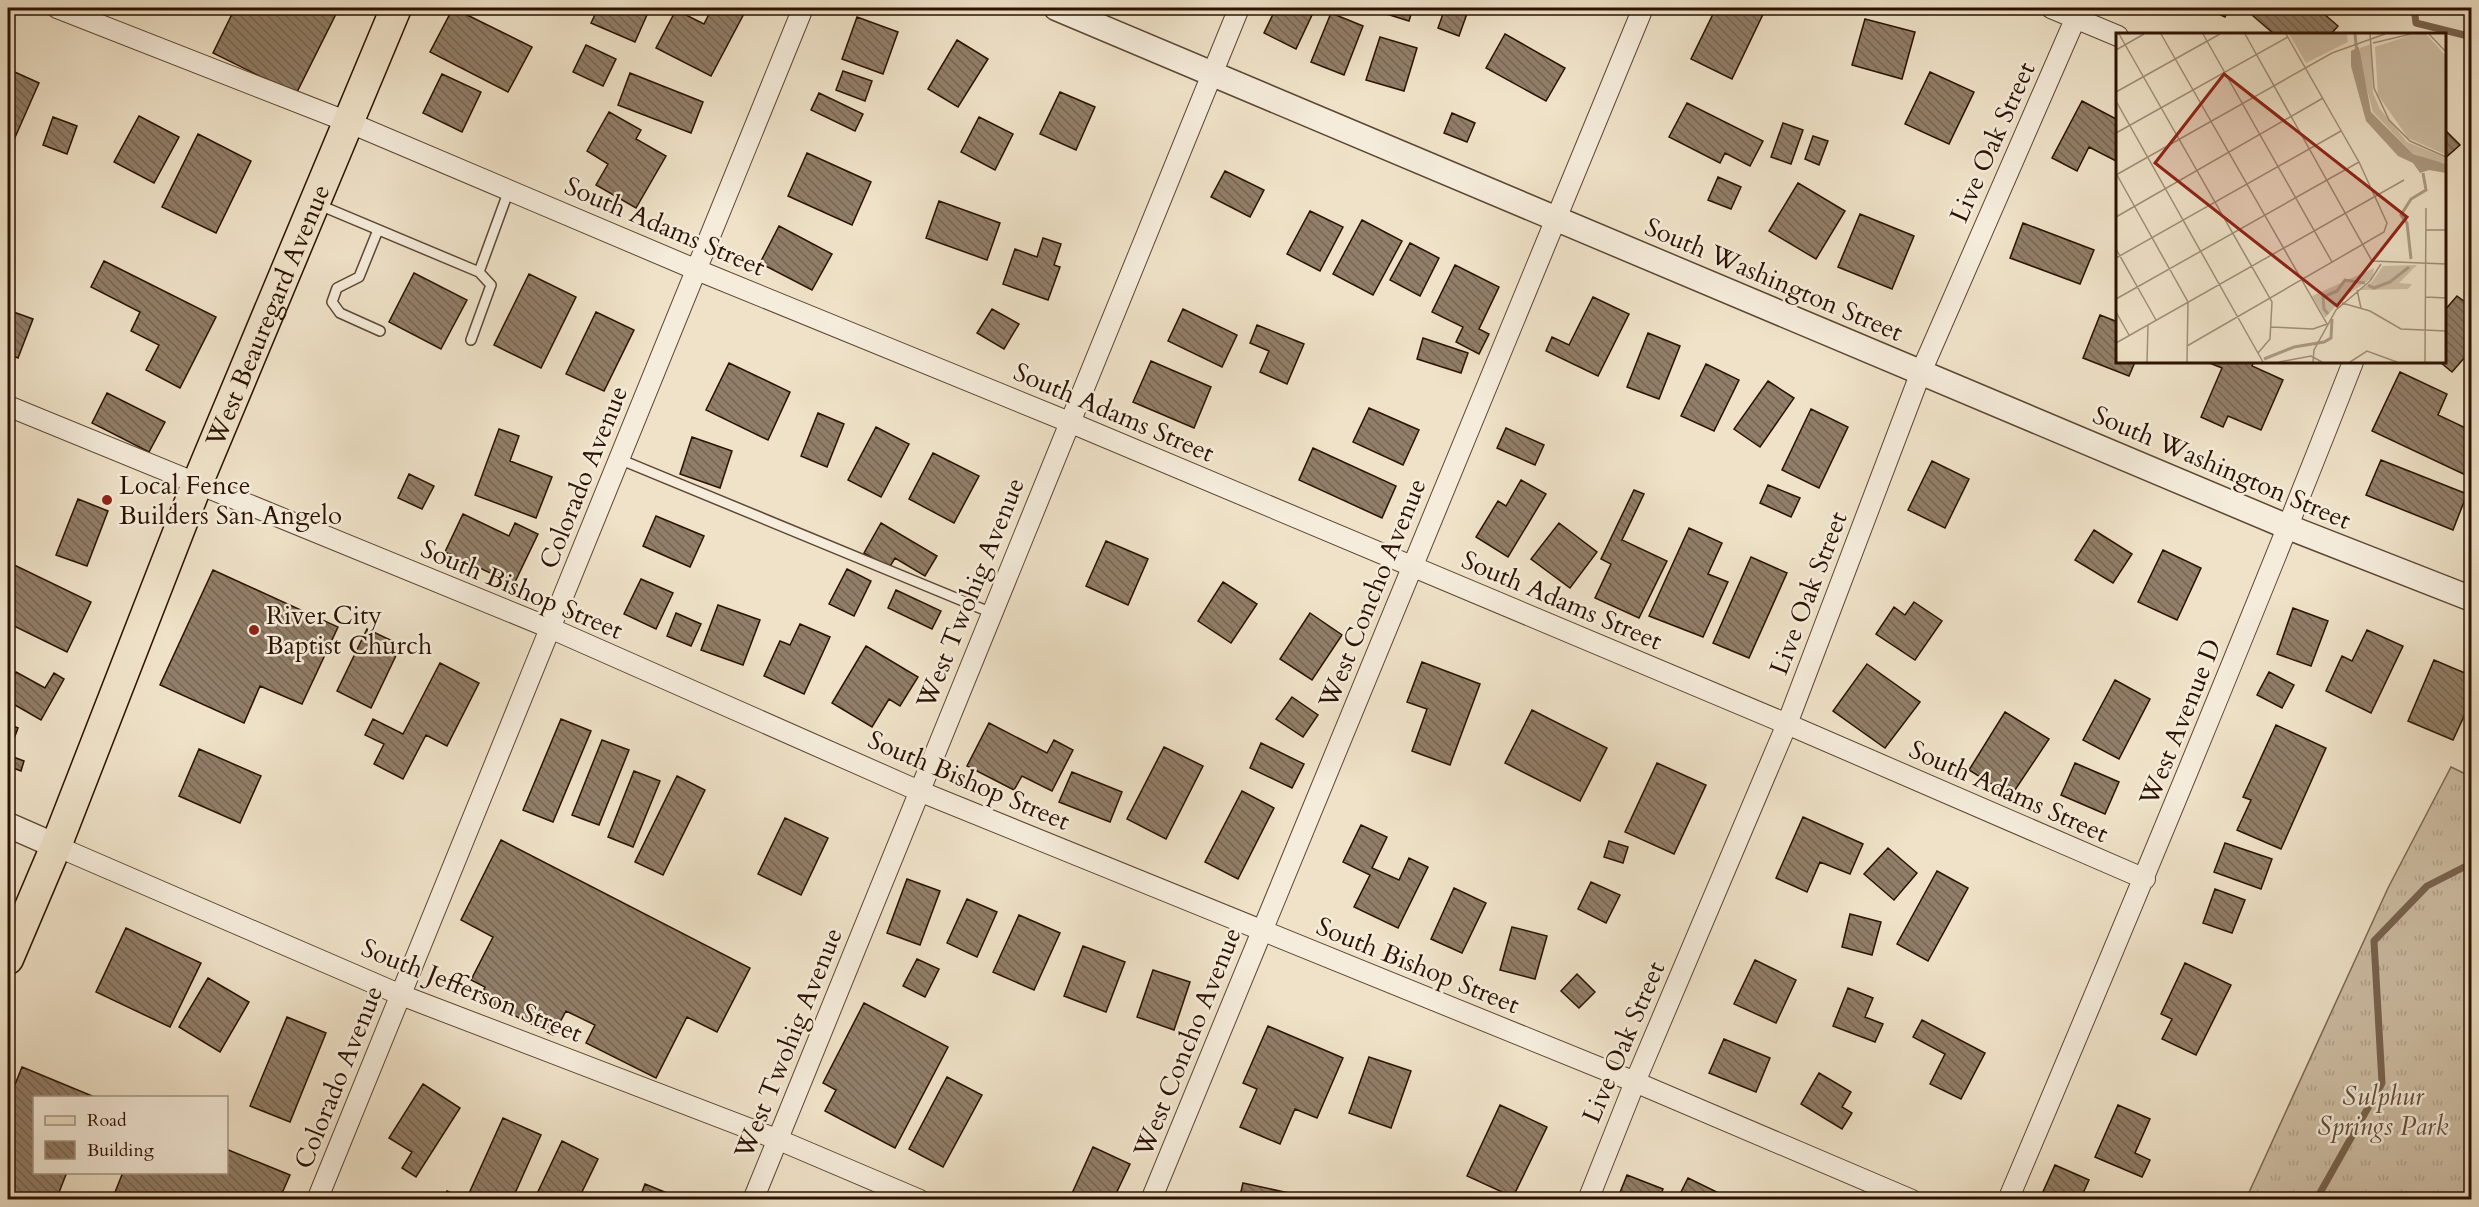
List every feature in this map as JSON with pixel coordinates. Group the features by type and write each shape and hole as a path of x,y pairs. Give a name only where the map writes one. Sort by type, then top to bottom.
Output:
{"main road":[{"name":"West Beauregard Avenue","path":"8,959 56,846 197,484 396,8"}],"street":[{"name":"South Adams Street","path":"57,8 348,122 697,270 1069,422 1787,724 2145,879"},
{"name":"Colorado Avenue","path":"317,1200 803,8"},
{"name":"South Washington Street","path":"1056,8 2288,527 2472,599"},
{"name":"West Twohig Avenue","path":"753,1200 1239,8"},
{"name":"West Concho Avenue","path":"1151,1200 1643,8"},
{"path":"2051,8 2078,13 2116,35"},
{"name":"Live Oak Street","path":"1588,1200 1635,1082 1787,724 1921,372 2078,13"},
{"name":"West Avenue D","path":"2008,1200 2145,879 2353,363"},
{"name":"South Bishop Street","path":"8,406 550,628 919,791 1635,1082 1912,1200"},
{"name":"South Jefferson Street","path":"8,825 401,995 779,1140 920,1200"}],"lane":[{"path":"479,272 509,190"},
{"path":"314,203 479,272 491,285 471,340"},
{"path":"378,230 359,277 337,288 332,302 340,313 380,331"},
{"path":"619,459 992,613"}],"green space":[{"name":"Sulphur Springs Park","path":"2451,767 2472,777 2472,1119 2466,1199 2246,1199 2388,888"}],"building":[{"path":"235,8 339,8 296,94 213,53"},
{"path":"453,8 532,47 508,92 430,52"},
{"path":"598,8 650,8 635,42 591,23"},
{"path":"712,8 747,8 711,76 656,48 676,10 704,24"},
{"path":"1276,8 1297,8 1312,15 1296,49 1264,33"},
{"path":"1381,8 1413,8 1409,21 1380,12"},
{"path":"1445,8 1469,8 1459,36 1438,28"},
{"path":"1716,8 1766,8 1732,79 1691,59"},
{"path":"2206,8 2230,8 2225,17"},
{"path":"2259,8 2317,8 2338,26 2332,33 2273,33 2252,15"},
{"path":"1331,13 1363,26 1344,75 1311,62"},
{"path":"857,17 898,32 883,74 842,59"},
{"path":"1865,19 1915,32 1902,79 1852,65"},
{"path":"1505,34 1565,68 1546,101 1486,68"},
{"path":"1380,37 1417,48 1404,91 1366,80"},
{"path":"957,40 988,59 958,107 928,89"},
{"path":"586,45 616,59 603,86 573,72"},
{"path":"8,69 39,83 13,142 8,139"},
{"path":"843,71 872,81 865,101 836,90"},
{"path":"1930,72 1974,92 1949,144 1905,124"},
{"path":"630,73 703,102 691,133 618,105"},
{"path":"442,74 481,92 462,132 423,113"},
{"path":"1060,92 1095,107 1076,150 1040,134"},
{"path":"819,93 863,114 855,131 811,110"},
{"path":"2082,101 2116,119 2116,161 2089,147 2077,171 2052,158"},
{"path":"1687,103 1763,141 1750,166 1725,153 1720,163 1669,137"},
{"path":"609,112 641,130 636,139 666,156 636,208 596,185 608,164 587,151"},
{"path":"1452,113 1475,123 1467,142 1444,133"},
{"path":"139,116 179,137 154,183 114,162"},
{"path":"53,117 77,126 67,154 43,145"},
{"path":"979,117 1013,134 995,170 961,152"},
{"path":"1783,123 1803,130 1791,164 1771,157"},
{"path":"2446,131 2460,145 2446,157"},
{"path":"198,134 251,161 216,233 162,207"},
{"path":"1813,136 1828,141 1819,165 1805,159"},
{"path":"807,153 871,182 852,225 788,196"},
{"path":"1225,171 1264,190 1250,217 1211,197"},
{"path":"1718,177 1741,187 1731,209 1708,200"},
{"path":"1798,183 1845,211 1816,259 1769,231"},
{"path":"939,201 1000,223 987,260 926,238"},
{"path":"1310,211 1343,227 1320,271 1287,254"},
{"path":"1860,214 1914,236 1892,289 1838,267"},
{"path":"1362,220 1402,241 1373,295 1333,274"},
{"path":"2023,223 2094,250 2080,284 2010,258"},
{"path":"779,226 832,254 812,290 760,263"},
{"path":"1043,238 1061,244 1054,265 1060,267 1048,300 1003,284 1015,249 1037,257"},
{"path":"1410,243 1439,258 1420,296 1390,280"},
{"path":"104,261 216,317 180,388 146,370 159,345 131,331 140,312 91,287"},
{"path":"1455,265 1499,287 1479,329 1489,334 1479,354 1456,342 1463,327 1432,312"},
{"path":"414,273 467,300 441,349 389,322"},
{"path":"529,274 576,297 541,368 494,345"},
{"path":"2457,296 2472,307 2472,349 2452,372 2441,363 2446,363 2446,309"},
{"path":"1593,297 1629,314 1598,376 1546,351 1552,337 1569,345"},
{"path":"992,309 1019,324 1004,349 977,333"},
{"path":"1183,309 1237,335 1222,367 1168,341"},
{"path":"8,310 33,319 18,358 8,354"},
{"path":"596,312 634,330 604,391 566,374"},
{"path":"2100,315 2116,321 2116,363 2135,363 2129,376 2083,358"},
{"path":"1257,325 1304,344 1287,384 1260,372 1269,351 1250,343"},
{"path":"1648,333 1680,346 1659,399 1627,387"},
{"path":"1423,338 1468,353 1461,373 1417,359"},
{"path":"1151,361 1211,387 1194,428 1133,402"},
{"path":"729,363 790,392 768,440 706,410"},
{"path":"2210,363 2254,363 2252,366 2283,380 2261,430 2228,416 2223,427 2201,417 2222,368"},
{"path":"1706,364 1739,380 1714,431 1681,416"},
{"path":"2400,372 2447,394 2438,415 2472,431 2472,478 2372,431"},
{"path":"1768,381 1794,398 1760,447 1734,429"},
{"path":"107,393 165,422 149,452 92,423"},
{"path":"1369,408 1419,430 1403,465 1353,442"},
{"path":"1811,409 1848,427 1819,488 1782,470"},
{"path":"818,413 844,424 827,467 801,456"},
{"path":"876,427 909,444 881,497 848,480"},
{"path":"1506,428 1544,445 1535,465 1497,448"},
{"path":"499,429 519,436 510,461 552,477 536,518 475,495"},
{"path":"692,437 732,451 720,488 680,474"},
{"path":"1313,448 1396,486 1382,518 1299,480"},
{"path":"933,453 979,476 954,523 909,499"},
{"path":"2381,460 2467,494 2453,530 2366,495"},
{"path":"1932,461 1969,479 1945,528 1908,510"},
{"path":"409,474 434,486 422,509 398,498"},
{"path":"1521,480 1546,494 1508,557 1476,537 1498,501 1506,506"},
{"path":"1768,485 1800,498 1791,517 1760,503"},
{"path":"1634,490 1644,494 1622,540 1667,561 1639,618 1595,598 1611,564 1601,559"},
{"path":"78,499 108,511 87,566 56,555"},
{"path":"463,514 509,536 515,523 538,534 514,584 445,552"},
{"path":"656,516 704,536 690,567 643,546"},
{"path":"881,523 937,556 925,576 895,558 889,568 864,553"},
{"path":"1559,523 1597,552 1570,588 1531,559"},
{"path":"1689,528 1722,543 1708,574 1728,582 1703,637 1649,616"},
{"path":"2094,530 2132,554 2113,583 2075,560"},
{"path":"1106,541 1148,559 1128,605 1086,586"},
{"path":"2163,550 2201,568 2177,620 2138,602"},
{"path":"1751,557 1787,573 1749,658 1713,643"},
{"path":"8,562 91,602 67,652 8,623"},
{"path":"847,569 871,581 854,616 829,604"},
{"path":"213,570 338,627 302,704 260,686 244,723 160,685"},
{"path":"641,579 673,593 656,629 624,614"},
{"path":"1223,582 1257,604 1231,643 1198,621"},
{"path":"896,590 941,611 932,629 888,608"},
{"path":"1914,602 1942,621 1915,660 1876,634 1894,607 1905,615"},
{"path":"718,605 760,620 743,665 701,650"},
{"path":"2293,608 2328,621 2311,666 2277,654"},
{"path":"676,613 701,624 691,646 667,636"},
{"path":"1310,613 1342,635 1312,680 1280,659"},
{"path":"800,624 830,637 804,694 764,676 780,641 790,645"},
{"path":"367,629 401,645 371,708 337,691"},
{"path":"2367,630 2403,646 2371,713 2326,691 2342,656 2352,661"},
{"path":"866,646 918,677 900,706 889,699 872,727 832,703"},
{"path":"2434,660 2472,676 2472,699 2453,740 2408,721"},
{"path":"1422,662 1480,684 1450,765 1412,751 1427,709 1407,702"},
{"path":"440,663 479,683 447,746 426,735 403,779 374,764 384,744 365,735 373,719 403,734"},
{"path":"1867,664 1920,702 1885,748 1833,711"},
{"path":"16,672 45,688 54,673 64,679 41,720 8,701 8,687"},
{"path":"2269,672 2294,685 2282,708 2257,695"},
{"path":"2115,680 2150,699 2119,759 2083,740"},
{"path":"1292,697 1318,715 1303,737 1276,719"},
{"path":"1532,710 1607,748 1580,801 1505,763"},
{"path":"2005,712 2049,739 2011,796 1969,770"},
{"path":"561,719 591,731 553,822 523,810"},
{"path":"989,723 1047,753 1054,740 1073,750 1052,791 1022,776 1014,790 967,766"},
{"path":"8,724 18,728 8,755"},
{"path":"2276,725 2326,748 2281,849 2237,830 2251,800 2243,797"},
{"path":"602,740 629,750 599,825 572,815"},
{"path":"1261,743 1304,764 1292,788 1250,768"},
{"path":"1164,747 1203,766 1166,839 1127,819"},
{"path":"199,749 261,776 240,823 179,796"},
{"path":"8,755 24,761 21,771 8,766"},
{"path":"1657,763 1706,785 1674,854 1625,832"},
{"path":"2075,763 2119,782 2105,814 2061,795"},
{"path":"634,771 660,781 633,847 608,837"},
{"path":"1072,772 1122,792 1110,822 1059,802"},
{"path":"677,776 705,790 663,875 635,862"},
{"path":"1242,791 1274,808 1238,879 1205,862"},
{"path":"1803,817 1863,844 1850,874 1820,862 1807,892 1776,878"},
{"path":"785,818 828,838 801,895 758,874"},
{"path":"1361,825 1387,837 1372,868 1399,880 1409,858 1428,867 1398,928 1354,907 1370,875 1343,862"},
{"path":"501,840 750,968 717,1032 687,1017 656,1078 586,1043 595,1025 566,1011 553,1035 480,998 485,987 471,980 493,937 461,920"},
{"path":"1609,841 1628,847 1623,863 1604,857"},
{"path":"2225,843 2272,859 2261,889 2214,872"},
{"path":"1888,848 1917,873 1894,900 1864,874"},
{"path":"1937,871 1968,888 1928,961 1897,944"},
{"path":"907,879 940,891 920,945 887,933"},
{"path":"1591,882 1620,895 1606,923 1578,909"},
{"path":"1454,888 1486,903 1462,953 1431,939"},
{"path":"2215,889 2245,900 2232,933 2203,923"},
{"path":"967,899 997,912 977,957 947,943"},
{"path":"1850,914 1881,922 1872,955 1842,947"},
{"path":"1019,915 1060,933 1034,990 993,972"},
{"path":"1512,927 1547,936 1535,979 1500,970"},
{"path":"126,928 201,963 170,1027 96,992"},
{"path":"1083,946 1125,962 1106,1012 1064,996"},
{"path":"917,959 939,969 925,997 903,986"},
{"path":"1755,960 1796,980 1776,1023 1734,1004"},
{"path":"2185,963 2231,985 2196,1055 2162,1039 2172,1019 2161,1014"},
{"path":"1153,970 1190,982 1174,1030 1137,1017"},
{"path":"1577,974 1595,992 1579,1008 1561,991"},
{"path":"208,978 249,1002 220,1052 179,1027"},
{"path":"1848,988 1873,998 1865,1017 1883,1024 1875,1042 1833,1026"},
{"path":"864,1003 948,1047 895,1148 825,1111 836,1090 823,1083"},
{"path":"287,1017 326,1033 290,1122 250,1106"},
{"path":"1922,1020 1985,1053 1961,1099 1930,1084 1945,1054 1913,1037"},
{"path":"1268,1026 1343,1058 1317,1118 1295,1109 1280,1144 1240,1127 1257,1089 1243,1083"},
{"path":"1724,1039 1770,1058 1756,1092 1709,1073"},
{"path":"1369,1057 1411,1071 1391,1128 1349,1113"},
{"path":"22,1067 92,1096 33,1096 33,1174 66,1174 56,1200 8,1200 8,1102"},
{"path":"1819,1073 1851,1092 1842,1107 1852,1113 1842,1129 1801,1104"},
{"path":"947,1077 982,1095 943,1167 909,1149"},
{"path":"423,1084 460,1108 416,1177 402,1168 412,1152 389,1138"},
{"path":"1500,1105 1547,1127 1513,1197 1467,1176"},
{"path":"2118,1105 2150,1119 2135,1153 2150,1160 2142,1177 2095,1157"},
{"path":"503,1118 541,1135 512,1200 466,1200"},
{"path":"562,1141 598,1159 578,1200 534,1200"},
{"path":"1093,1147 1130,1164 1113,1200 1069,1200"},
{"path":"228,1150 290,1175 279,1200 112,1200 122,1174 228,1174"},
{"path":"2055,1165 2089,1180 2080,1200 2054,1200 2042,1194"},
{"path":"1627,1175 1663,1189 1659,1200 1617,1200"},
{"path":"1688,1178 1725,1196 1723,1200 1677,1200"},
{"path":"1243,1183 1298,1195 1297,1200 1239,1200"},
{"path":"645,1184 677,1197 676,1200 639,1200"},
{"path":"447,1191 465,1200 444,1200"}],"waterway":[{"path":"2414,8 2416,23 2472,37"},
{"path":"2316,1200 2382,1083 2374,941 2427,886 2472,863"}],"place":[{"name":"Local Fence Builders San Angelo","path":"107,500"},
{"name":"River City Baptist Church","path":"254,630"}]}
